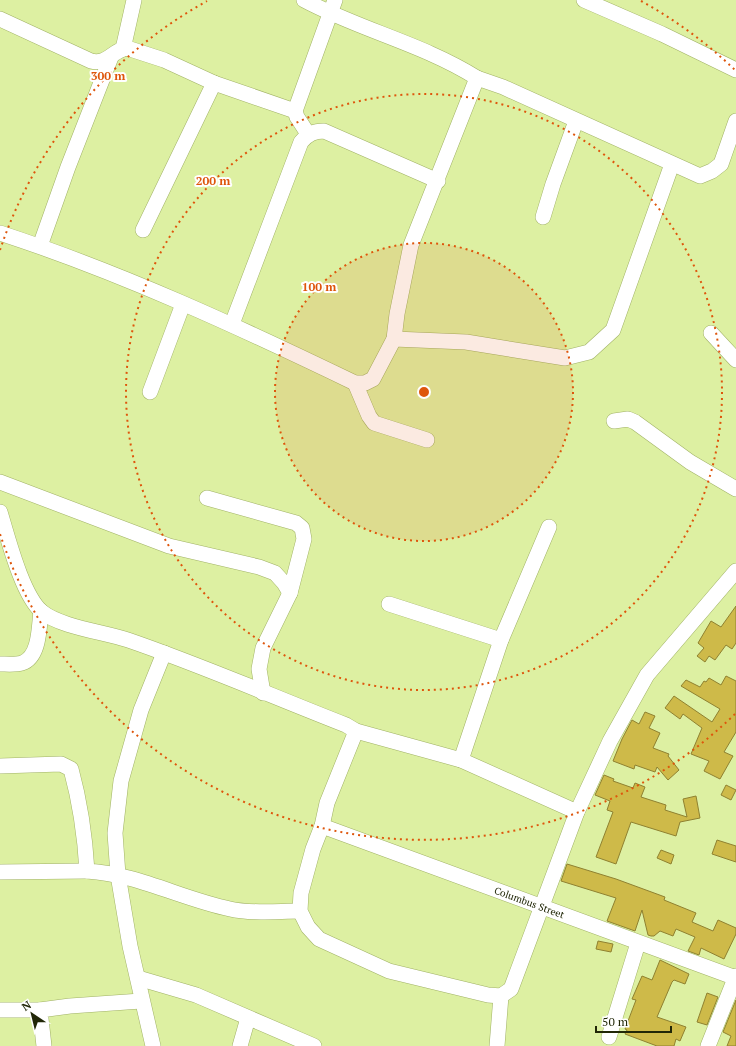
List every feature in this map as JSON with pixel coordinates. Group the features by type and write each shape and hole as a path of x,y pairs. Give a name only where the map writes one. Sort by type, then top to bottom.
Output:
{"street":[{"path":"40,246 68,167 116,53 134,0"},
{"path":"304,0 332,7 462,68 477,78 503,87 700,176 712,171 721,164 736,121"},
{"path":"584,0 662,34 736,70"},
{"path":"308,134 296,117 295,111 332,7"},
{"path":"0,19 91,61 98,62 127,48 164,60 214,83 295,111"},
{"path":"0,233 40,246 232,324 355,383 365,383 373,379 394,338 397,314 411,246 438,181 477,78"},
{"path":"143,230 214,83"},
{"path":"543,217 553,184 576,121"},
{"path":"232,324 301,142 308,134 317,131 324,131 438,181"},
{"path":"394,338 466,342 565,358 588,352 613,330 672,164"},
{"path":"150,392 183,304"},
{"path":"711,333 736,360"},
{"path":"355,383 369,416 374,423 427,440"},
{"path":"614,421 628,419 635,422 690,462 736,489"},
{"path":"0,482 169,546 259,567 275,573 290,593"},
{"path":"207,498 296,523 302,528 304,539 290,593 263,648 259,669 263,693"},
{"path":"0,512 21,576 32,598 42,611 53,618 128,639 346,725 356,731 461,760 577,812"},
{"path":"461,760 501,640 549,527"},
{"path":"356,731 327,803 322,826 313,849 307,871 300,911 308,926 319,939 389,971 488,995 501,996 511,989 540,907 577,812 610,741 647,675 736,571"},
{"path":"389,604 501,640"},
{"path":"0,664 23,663 32,655 36,644 42,611"},
{"path":"153,1046 142,1001 118,875 115,832 121,781 141,710 164,653"},
{"path":"0,766 61,764 71,769 77,790 85,844 87,871"},
{"name":"Columbus Street","path":"322,826 638,943 736,977"},
{"path":"0,872 87,871 118,875 157,885 231,910 300,911"},
{"path":"610,1037 638,943"},
{"path":"708,1046 736,977"},
{"path":"138,978 196,995 314,1046"},
{"path":"497,1046 501,996"},
{"path":"0,1010 40,1010 70,1006 142,1001"},
{"path":"40,1010 44,1046"},
{"path":"240,1046 248,1018"}],"building":[{"path":"736,606 736,643 732,649 726,645 715,660 709,656 705,662 697,656 704,648 698,643 711,621 721,627"},
{"path":"726,676 736,681 736,732 724,752 733,756 720,779 704,771 709,761 691,754 702,728 683,714 680,719 665,708 674,696 712,722 720,709 681,686 686,680 700,687 704,681 706,682 709,678 721,685"},
{"path":"645,712 655,716 649,728 660,733 653,748 669,754 668,756 679,770 668,780 657,767 655,772 635,765 634,769 613,761 632,720 639,724"},
{"path":"604,775 614,779 613,781 633,788 635,783 645,787 641,797 666,805 665,810 687,817 683,799 696,796 700,818 680,822 676,836 631,822 616,864 596,857 613,812 607,810 610,801 595,795"},
{"path":"726,785 736,790 731,800 721,795"},
{"path":"717,840 736,846 736,862 712,854"},
{"path":"661,850 674,855 671,864 657,858"},
{"path":"567,864 616,879 665,897 664,900 696,913 692,922 713,931 718,920 736,928 736,934 724,959 701,948 699,955 688,951 695,937 676,929 673,936 660,931 654,936 648,935 642,910 635,931 607,921 616,898 561,881"},
{"path":"598,941 613,944 611,952 596,949"},
{"path":"660,960 689,974 685,984 674,980 672,982 657,1017 686,1027 680,1041 676,1039 674,1046 657,1046 625,1034 627,1030 625,1029 636,1000 632,999 642,976 652,980"},
{"path":"707,993 718,997 707,1025 697,1022"},
{"path":"736,1000 736,1046 727,1046 731,1036 723,1032"}]}
